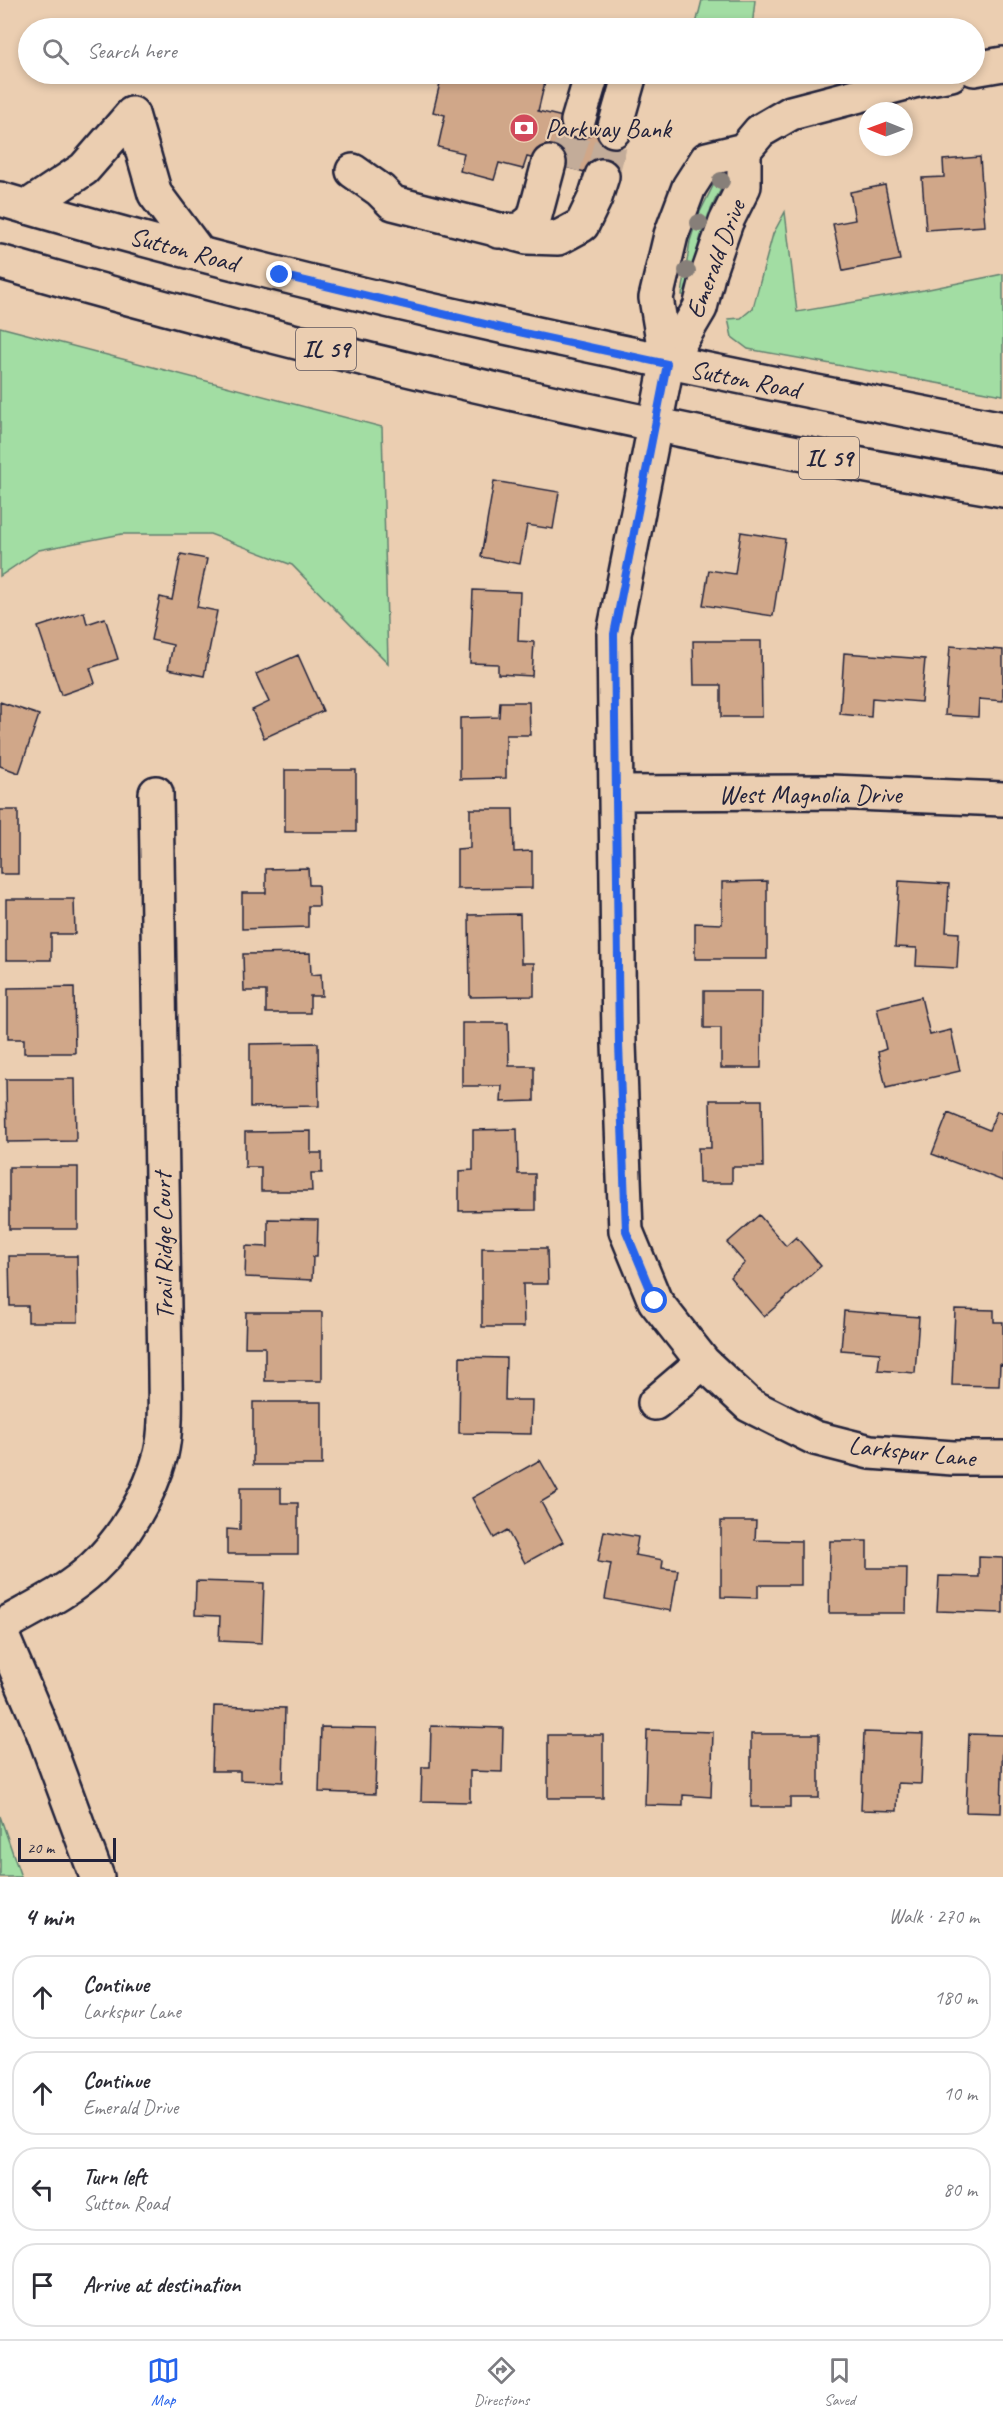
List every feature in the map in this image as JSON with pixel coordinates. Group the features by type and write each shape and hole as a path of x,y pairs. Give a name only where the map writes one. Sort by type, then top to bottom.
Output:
{"street":[{"path":"985,67 1003,64"},
{"path":"575,84 588,123"},
{"path":"588,123 591,84"},
{"path":"588,123 606,84"},
{"path":"588,123 621,84"},
{"path":"744,150 760,131 790,113 901,84"},
{"path":"13,203 84,169 132,114 155,194 199,253"},
{"name":"Emerald Drive","path":"656,424 667,364 656,298 671,235 689,187 707,159 744,150 744,186 726,222 709,271 700,308 667,364"},
{"path":"353,171 380,190 393,203 526,235 558,237 582,225 595,198 575,169 534,219 520,230 526,235"},
{"name":"Sutton Road","path":"13,203 199,253 519,332 667,364 1003,429"},
{"name":"IL 59","path":"0,262 148,305 501,392 918,476 1003,490"},
{"name":"Larkspur Lane","path":"656,424 614,634 619,1044 626,1231 655,1301 703,1362 749,1405 815,1438 870,1452 953,1458 1003,1458"},
{"name":"Trail Ridge Court","path":"0,1629 67,1588 92,1569 112,1548 148,1490 161,1453 165,1415 165,1372 156,793"},
{"name":"West Magnolia Drive","path":"617,793 843,793 1003,799"},
{"path":"655,1403 703,1362"},
{"path":"0,1629 44,1734 97,1877"}],"green space":[{"path":"702,0 755,0 753,18 698,18"},
{"path":"723,166 734,168 715,200 703,229 688,296 682,295 690,241 698,216"},
{"path":"785,212 797,312 1003,274 1003,395 748,349 732,337 728,319 741,318 753,308 773,234"},
{"path":"0,327 382,427 388,663 292,565 210,534 122,534 39,550 0,576"},
{"path":"0,1816 21,1877 0,1877"}],"building":[{"name":"Parkway Bank","path":"440,84 545,84 538,111 620,131 608,178 527,157 523,169 499,163 494,180 460,171 464,153 438,147 445,115 433,112"},
{"path":"980,157 985,226 926,230 922,178 944,177 943,160"},
{"path":"885,185 900,260 843,271 833,224 855,220 850,192"},
{"path":"494,481 559,492 553,529 527,525 520,564 481,557"},
{"path":"741,532 785,539 773,616 703,605 709,570 735,574"},
{"path":"181,554 207,559 197,607 217,611 204,676 168,669 173,645 151,640 160,597 172,600"},
{"path":"473,590 520,592 518,641 534,642 532,676 498,674 498,664 470,663"},
{"path":"84,612 87,624 105,618 118,659 90,668 95,683 61,695 38,627"},
{"path":"693,641 761,641 762,717 721,717 721,685 694,685"},
{"path":"950,646 1003,650 1003,701 979,699 978,717 945,715"},
{"path":"844,653 925,659 921,702 872,698 871,717 840,714"},
{"path":"298,655 323,711 264,738 252,710 269,702 256,674"},
{"path":"0,702 39,715 19,773 0,766"},
{"path":"500,702 529,702 530,735 506,735 506,778 460,779 460,718 499,717"},
{"path":"285,770 356,770 356,832 285,832"},
{"path":"470,809 513,809 514,852 532,851 532,888 457,889 457,849 470,848"},
{"path":"0,810 18,810 18,874 0,874"},
{"path":"308,868 309,885 318,885 319,906 308,906 308,927 242,929 242,893 266,893 266,869"},
{"path":"767,881 767,959 695,959 695,923 722,924 722,882"},
{"path":"899,881 949,884 946,932 959,933 957,968 916,966 917,948 895,947"},
{"path":"6,899 74,899 75,934 51,934 51,960 6,960"},
{"path":"520,914 521,963 534,963 534,996 470,997 469,915"},
{"path":"310,953 311,975 321,974 322,996 310,996 310,1013 266,1013 266,991 244,991 243,954"},
{"path":"74,987 75,1053 24,1053 24,1039 8,1039 8,988"},
{"path":"704,991 762,991 761,1068 721,1068 721,1028 704,1028"},
{"path":"921,997 930,1035 951,1030 960,1071 886,1088 878,1052 886,1049 877,1008"},
{"path":"462,1023 508,1023 509,1066 534,1066 534,1101 501,1102 502,1086 462,1086"},
{"path":"318,1043 319,1106 250,1107 250,1044"},
{"path":"6,1079 75,1079 76,1141 7,1142"},
{"path":"710,1100 762,1100 763,1167 732,1167 732,1183 699,1183 698,1148 711,1148"},
{"path":"997,1111 1003,1113 1003,1181 932,1154 948,1113 989,1130"},
{"path":"517,1129 518,1174 535,1174 535,1210 459,1211 459,1171 473,1170 473,1130"},
{"path":"311,1131 311,1153 322,1153 322,1173 311,1173 312,1191 261,1191 261,1167 245,1167 245,1132"},
{"path":"9,1167 78,1167 78,1229 9,1229"},
{"path":"759,1215 786,1246 796,1237 821,1266 764,1317 730,1277 745,1263 727,1243"},
{"path":"268,1219 318,1220 317,1257 313,1257 312,1280 245,1277 246,1246 268,1247"},
{"path":"482,1248 547,1248 548,1284 523,1284 524,1327 482,1327"},
{"path":"9,1256 77,1256 78,1322 28,1322 28,1306 10,1306"},
{"path":"955,1309 994,1310 994,1322 1003,1322 1003,1365 1000,1364 999,1386 952,1385"},
{"path":"844,1311 919,1317 915,1373 878,1370 880,1353 841,1350"},
{"path":"246,1312 322,1312 322,1381 265,1381 265,1347 245,1347"},
{"path":"460,1357 506,1358 505,1400 532,1400 531,1434 459,1433"},
{"path":"253,1402 322,1402 322,1465 253,1465"},
{"path":"540,1460 558,1492 541,1502 563,1542 525,1563 507,1530 494,1538 472,1498"},
{"path":"240,1488 281,1488 281,1503 298,1503 298,1554 227,1554 227,1529 240,1530"},
{"path":"721,1521 756,1521 755,1540 801,1541 801,1585 758,1585 758,1598 721,1597"},
{"path":"604,1531 638,1537 635,1555 663,1560 662,1568 678,1570 671,1611 605,1599 611,1564 598,1562"},
{"path":"830,1541 867,1541 867,1568 907,1568 906,1613 829,1613"},
{"path":"979,1557 1003,1558 1003,1613 937,1611 939,1576 979,1577"},
{"path":"196,1581 264,1583 262,1643 219,1641 220,1616 195,1615"},
{"path":"214,1706 285,1708 283,1782 240,1780 240,1771 212,1771"},
{"path":"431,1726 503,1728 502,1772 470,1771 470,1802 421,1801 422,1767 430,1767"},
{"path":"321,1727 377,1728 375,1794 319,1792"},
{"path":"647,1730 713,1732 711,1797 683,1795 683,1806 645,1805"},
{"path":"864,1732 923,1734 921,1784 898,1783 897,1811 861,1810"},
{"path":"751,1734 819,1734 819,1798 790,1798 790,1807 751,1807"},
{"path":"969,1734 1003,1735 1001,1813 966,1812"},
{"path":"548,1735 603,1735 603,1798 548,1798"}],"tunnel":[{"path":"564,167 578,121"},
{"path":"602,176 614,130"}],"place":[{"name":"Parkway Bank","path":"524,128"}],"route":[{"path":"280,275 519,332 667,364 614,634 619,1044 626,1231 655,1301"}]}
